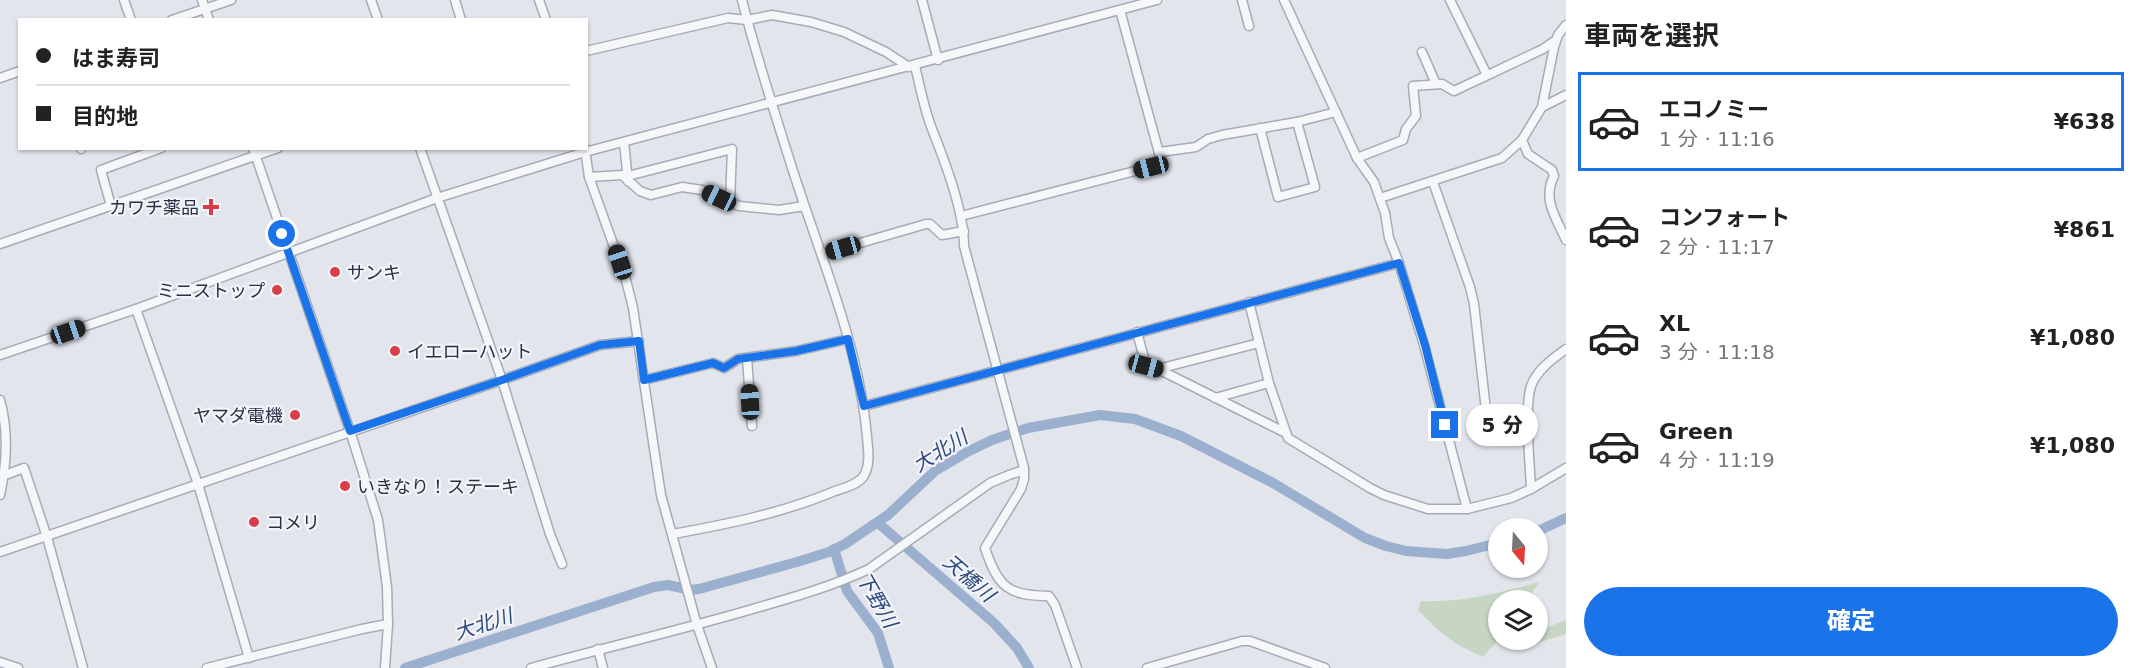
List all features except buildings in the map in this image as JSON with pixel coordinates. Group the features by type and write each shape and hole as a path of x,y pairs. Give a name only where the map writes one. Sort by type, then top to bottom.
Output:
{"street":[{"path":"124,0 129,18"},
{"path":"176,18 204,4 231,0"},
{"path":"371,0 377,18"},
{"path":"455,0 460,18"},
{"path":"539,0 545,18"},
{"path":"674,537 750,519 854,484 862,478 869,458 864,406 848,339 822,254 804,206 742,0"},
{"path":"922,0 938,60"},
{"path":"588,149 912,67 1157,0"},
{"path":"1242,0 1249,26"},
{"path":"1284,0 1357,158 1374,182 1380,198 1389,238 1425,345 1467,509"},
{"path":"1450,0 1487,75"},
{"path":"961,216 1162,164 1120,10"},
{"path":"588,51 728,18 747,19 772,15 811,22 844,32 912,67 961,216 964,246 1024,469 1021,489 985,548 1000,581 1009,590 1027,596 1048,596 1054,605 1077,668"},
{"path":"1357,158 1403,140 1406,129 1416,116 1413,86 1442,84 1454,91 1543,49 1556,40 1566,25"},
{"path":"1380,198 1502,158 1521,140 1542,107 1556,40"},
{"path":"1422,52 1436,84"},
{"path":"0,78 18,72"},
{"path":"1542,107 1566,95"},
{"path":"1160,152 1196,147 1208,139 1297,122 1335,112"},
{"path":"1260,128 1278,197 1315,187 1297,122"},
{"path":"1521,140 1528,154 1552,170 1554,176 1550,183 1548,202 1566,240"},
{"path":"624,142 628,179"},
{"path":"628,179 732,149 730,202"},
{"path":"111,206 101,170 155,150"},
{"path":"421,150 502,380 550,534 562,564"},
{"path":"0,355 136,309 437,198 585,150 590,177 626,280 639,341 661,495 712,668"},
{"path":"0,244 111,206 254,152 350,431 378,520 385,566 388,626 386,668"},
{"path":"590,177 622,175 640,191 651,195 682,187 702,190 738,207 778,210 804,206"},
{"path":"1433,182 1472,296 1487,419 1529,414"},
{"path":"822,254 926,224 930,224 942,235 964,231"},
{"path":"864,406 1399,263"},
{"path":"1249,302 1269,383 1286,434"},
{"path":"136,309 198,484 249,658"},
{"path":"1137,332 1146,366 1158,369 1286,434 1296,443 1384,495 1428,509 1467,509 1501,501 1531,489 1566,468"},
{"path":"644,380 713,363 724,368 738,359 796,351 848,339"},
{"path":"0,552 600,345 639,341"},
{"path":"1158,369 1259,343"},
{"path":"1531,489 1530,393 1536,378 1549,361 1566,349"},
{"path":"747,358 752,426"},
{"path":"1215,398 1269,383"},
{"path":"0,400 6,432 5,475 0,495"},
{"path":"5,475 24,468 47,537 83,668"},
{"path":"531,668 789,599 869,569 990,483 1024,469"},
{"path":"207,668 362,629 388,626"},
{"path":"1147,668 1242,641 1250,641 1325,668"},
{"path":"598,649 603,668"},
{"path":"0,663 18,668"}],"green space":[{"path":"1539,582 1534,590 1507,590"},
{"path":"1488,594 1489,650 1483,657 1458,645 1418,610 1421,601 1466,599"},
{"path":"1566,620 1566,634 1548,640 1548,627"}],"waterway":[{"name":"大北川","path":"405,668 654,587 668,585 691,590 699,589 829,552 888,515 935,471 969,451 992,440 1028,428 1100,415 1135,419 1181,436 1273,483 1365,538 1386,546 1406,551 1447,554 1488,546"},
{"name":"大北川","path":"1548,526 1566,518"},
{"name":"天橋川","path":"878,523 994,623 1017,648 1029,668"},
{"name":"下野川","path":"834,549 847,591 878,633 889,668"}],"place":[{"name":"カワチ薬品","path":"211,207"},
{"name":"サンキ","path":"335,272"},
{"name":"ミニストップ","path":"277,290"},
{"name":"イエローハット","path":"395,351"},
{"name":"ヤマダ電機","path":"295,415"},
{"name":"いきなり！ステーキ","path":"345,486"},
{"name":"コメリ","path":"254,522"}],"route":[{"path":"282,234 350,431 600,345 639,341 644,380 713,363 724,368 738,359 796,351 848,339 864,406 1399,263 1425,345 1445,425"}]}
